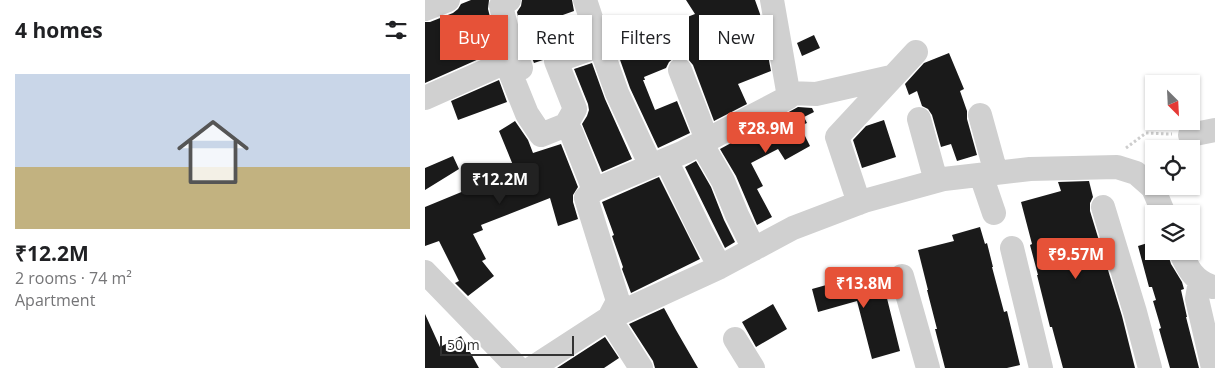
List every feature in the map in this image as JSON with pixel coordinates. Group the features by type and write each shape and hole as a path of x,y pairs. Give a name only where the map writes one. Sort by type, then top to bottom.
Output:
{"street":[{"path":"425,9 448,0"},
{"path":"509,0 501,6 508,34 521,68 510,72"},
{"path":"585,0 617,93 720,267"},
{"path":"609,318 618,301 586,198 594,190 704,142 789,97 773,1"},
{"path":"425,98 506,62 527,114 541,135 566,124 575,109 556,61 589,49 601,48"},
{"path":"859,203 837,137 916,52"},
{"path":"680,70 704,142 754,249"},
{"path":"788,93 816,94 891,77"},
{"path":"980,116 994,212"},
{"path":"919,120 936,181"},
{"path":"566,124 594,190"},
{"path":"1190,136 1215,130"},
{"path":"532,368 609,318 720,267 793,228 859,203 943,179 1030,169 1117,167 1136,173 1153,188 1160,205"},
{"path":"1103,207 1150,368"},
{"path":"1012,248 1041,368"},
{"path":"1184,260 1187,267 1208,284 1197,300 1213,368"},
{"path":"425,272 518,368"},
{"path":"902,276 929,368"},
{"path":"609,318 641,368"},
{"path":"735,339 753,368"}],"path":[{"path":"1113,167 1114,159 1147,133 1167,134 1181,132 1190,136"}],"building":[{"path":"471,0 489,0 490,15 448,15 458,9 461,4"},
{"path":"522,0 572,0 574,11 563,15 518,16 517,12"},
{"path":"686,0 755,0 760,15 699,15 699,60 769,60 771,71 738,84 747,104 714,121 693,65 689,60 689,16 695,14"},
{"path":"440,18 440,60 477,60 425,83 425,22"},
{"path":"814,35 820,48 802,56 797,43"},
{"path":"949,53 964,89 960,91 967,111 967,119 977,155 957,161 951,144 941,147 932,115 928,109 922,106 917,91 909,95 905,84 924,63"},
{"path":"620,60 671,60 666,68 644,77 645,80 643,80 655,110 677,101 690,133 658,148 630,88"},
{"path":"592,63 605,99 632,159 602,172 582,124 589,110 574,69"},
{"path":"499,80 507,102 458,120 451,101"},
{"path":"798,107 812,108 814,112 804,117 807,123 800,126 810,146 785,160 778,149 751,163 763,186 757,189 772,217 757,225 736,176 720,149"},
{"path":"884,120 896,157 862,168 853,140 866,126"},
{"path":"515,121 528,140 533,153 561,144 578,187 573,195 573,202 578,219 558,226 550,198 481,225 483,230 473,234 486,259 482,261 494,276 468,296 455,283 459,281 439,241 425,246 425,207 515,170 499,131"},
{"path":"453,156 459,169 425,190 425,168"},
{"path":"696,161 711,187 735,242 725,248 685,167"},
{"path":"659,177 700,259 631,293 602,202"},
{"path":"1089,181 1093,197 1090,203 1090,211 1122,316 1135,368 1063,368 1037,275 1030,245 1032,244 1021,202 1061,191 1058,182"},
{"path":"980,227 985,244 987,243 1004,312 1007,311 1020,365 1007,368 945,368 918,250 954,241 952,235"},
{"path":"1145,244 1145,260 1170,260 1182,282 1184,289 1181,290 1186,317 1199,368 1170,368 1153,301 1156,300 1152,287 1149,287 1138,246"},
{"path":"880,270 900,351 872,359 857,301 818,312 812,289"},
{"path":"773,304 787,329 756,347 742,322"},
{"path":"664,308 698,368 655,368 653,361 629,324"},
{"path":"425,314 440,347 461,336 479,368 425,368"},
{"path":"605,337 619,358 604,368 557,368"}]}
